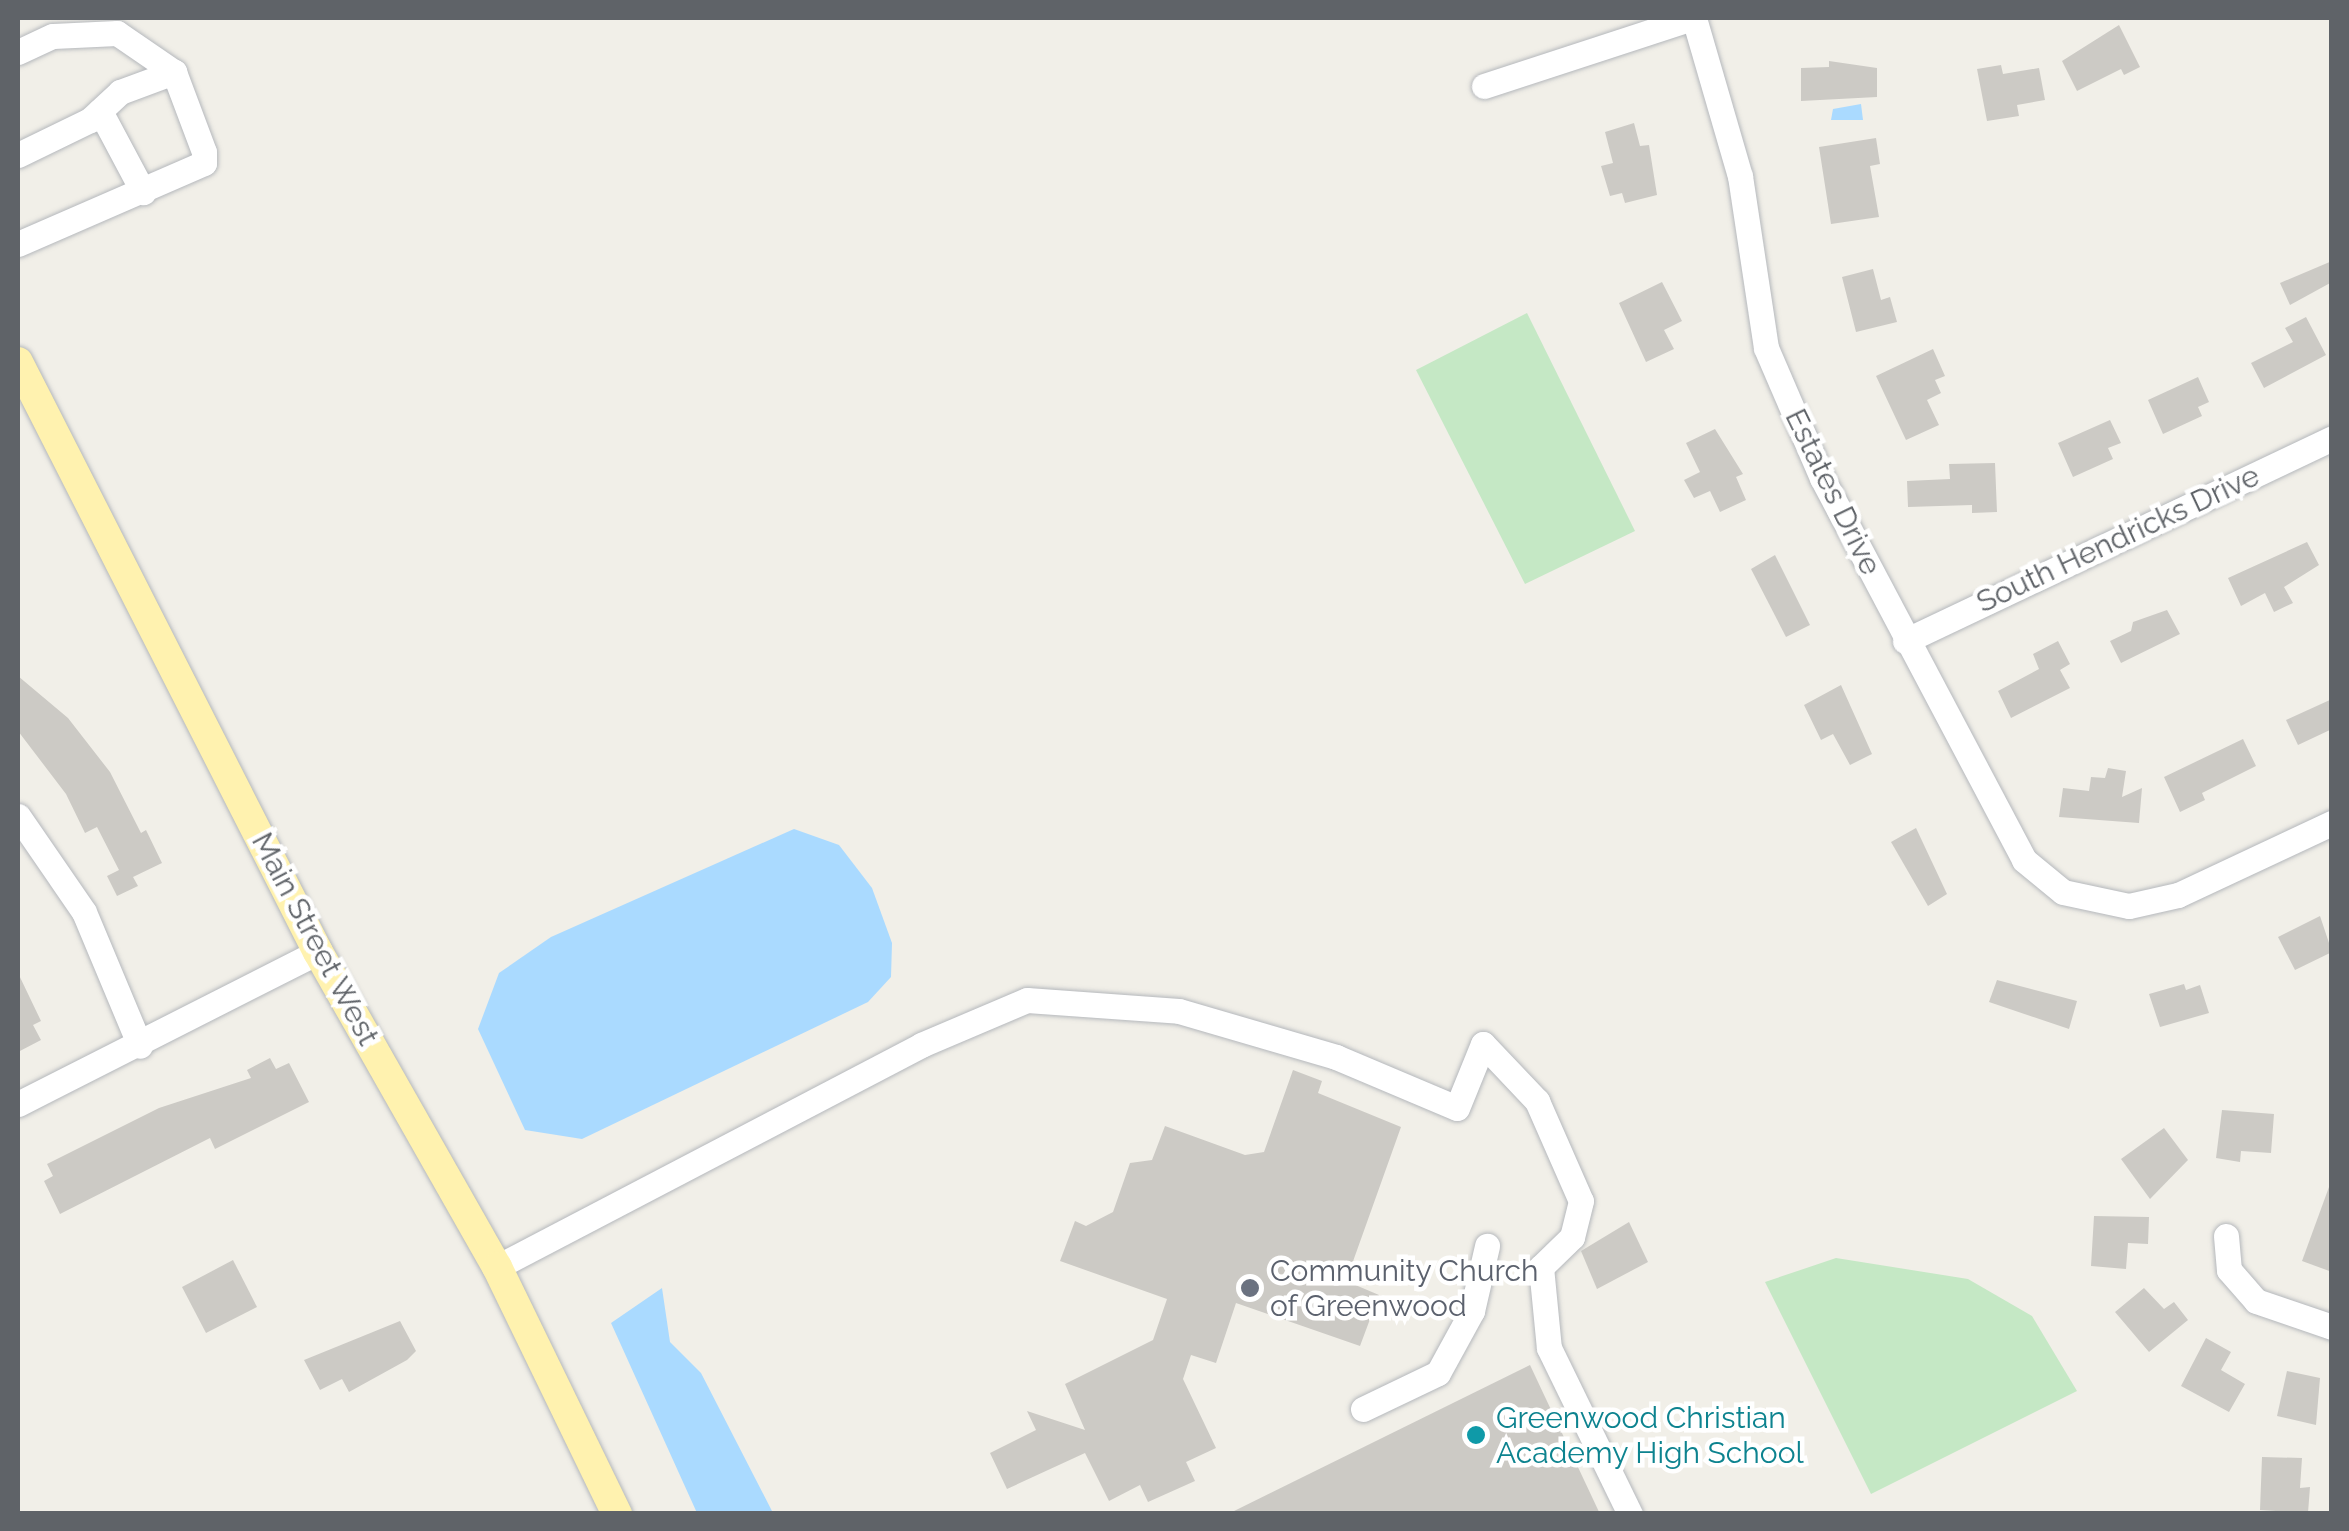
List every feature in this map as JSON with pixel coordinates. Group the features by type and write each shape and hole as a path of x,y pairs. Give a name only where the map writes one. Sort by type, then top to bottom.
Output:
{"main road":[{"name":"Main Street West","path":"18,362 318,952 497,1267 617,1514"}],"street":[{"path":"1484,86 1693,18"},
{"name":"Estates Drive","path":"1693,18 1740,176 1766,348 1822,478 2024,860 2063,892 2094,902 2130,906 2178,895 2332,823"},
{"path":"18,52 53,36 117,33 174,72 204,163 18,244"},
{"path":"18,155 100,111 120,92 174,72"},
{"path":"100,111 142,192"},
{"name":"South Hendricks Drive","path":"1906,641 2332,438"},
{"path":"18,816 84,912 140,1046"},
{"path":"18,1104 140,1046 318,952"},
{"path":"497,1267 921,1045 1027,1000 1179,1012 1336,1058 1457,1108 1484,1044 1537,1102 1581,1201 1572,1237 1541,1267 1549,1348 1630,1514"},
{"path":"2226,1236 2228,1270 2256,1301 2332,1328"},
{"path":"1363,1409 1438,1373 1472,1311 1486,1246"}],"green space":[{"path":"1527,313 1635,531 1525,584 1416,370"},
{"path":"1836,1258 1968,1279 2032,1316 2077,1391 1871,1494 1765,1282"}],"water":[{"path":"1861,104 1863,120 1831,120 1833,109"},
{"path":"794,829 839,845 872,888 892,943 891,977 868,1002 582,1139 525,1130 478,1029 499,973 551,937"},
{"path":"662,1288 670,1342 701,1373 773,1513 697,1513 611,1323"}],"building":[{"path":"2119,25 2140,67 2124,75 2121,69 2077,91 2062,61"},
{"path":"1829,61 1877,68 1877,97 1801,101 1801,68 1829,67"},
{"path":"2001,65 2003,74 2039,68 2045,100 2017,105 2019,116 1987,121 1977,69"},
{"path":"1634,123 1640,146 1649,145 1657,195 1625,203 1622,193 1610,196 1601,166 1613,163 1605,132"},
{"path":"1876,138 1880,164 1870,166 1879,217 1831,224 1819,147"},
{"path":"2332,261 2332,282 2290,305 2280,283"},
{"path":"1873,269 1881,300 1890,297 1897,322 1856,332 1842,277"},
{"path":"1662,282 1682,321 1664,330 1674,349 1646,362 1619,303"},
{"path":"2306,317 2326,355 2264,388 2251,363 2293,342 2285,328"},
{"path":"1933,349 1945,376 1935,380 1941,393 1927,400 1939,425 1906,440 1876,376"},
{"path":"2198,377 2209,402 2198,407 2202,416 2163,434 2148,400"},
{"path":"2110,420 2121,443 2108,448 2113,459 2073,477 2058,443"},
{"path":"1715,429 1743,474 1736,477 1746,500 1720,512 1710,491 1694,498 1684,480 1700,472 1686,443"},
{"path":"1995,463 1997,512 1972,513 1972,505 1908,507 1907,481 1950,479 1949,464"},
{"path":"2307,542 2319,565 2284,587 2293,603 2274,612 2265,593 2241,606 2228,578"},
{"path":"1775,555 1810,625 1786,637 1751,569"},
{"path":"2167,610 2180,634 2121,663 2110,641 2131,631 2133,622"},
{"path":"2058,641 2070,664 2060,670 2070,688 2011,718 1998,691 2039,669 2033,654"},
{"path":"18,676 68,718 110,772 141,833 146,830 162,863 133,877 138,886 117,896 107,876 119,870 97,827 85,833 66,794 18,731"},
{"path":"1841,685 1872,754 1850,765 1833,734 1821,740 1804,705"},
{"path":"2332,699 2332,729 2298,745 2286,720"},
{"path":"2243,739 2256,766 2202,793 2205,800 2180,812 2164,777"},
{"path":"2108,768 2126,771 2122,797 2142,788 2139,823 2059,817 2063,788 2089,791 2091,777 2105,778"},
{"path":"1916,828 1947,894 1928,906 1891,842"},
{"path":"2320,916 2332,952 2295,970 2278,937"},
{"path":"18,973 41,1021 33,1025 41,1040 18,1052"},
{"path":"1997,980 2077,1001 2069,1029 1989,1002"},
{"path":"2184,984 2186,990 2200,985 2209,1013 2160,1027 2149,994"},
{"path":"270,1058 276,1069 289,1063 309,1102 215,1149 210,1138 60,1214 44,1181 53,1176 47,1164 159,1108 251,1078 247,1070"},
{"name":"Community Church of Greenwood","path":"1293,1070 1322,1081 1318,1093 1401,1127 1346,1281 1379,1295 1360,1346 1236,1303 1216,1363 1191,1355 1183,1379 1216,1448 1186,1462 1195,1481 1148,1502 1140,1485 1109,1501 1085,1453 1007,1489 990,1453 1036,1430 1027,1411 1085,1430 1065,1384 1153,1340 1167,1299 1060,1261 1075,1221 1086,1226 1113,1212 1130,1163 1152,1160 1165,1126 1245,1155 1264,1152"},
{"path":"2222,1110 2274,1114 2271,1153 2241,1151 2240,1162 2216,1158"},
{"path":"2164,1128 2188,1160 2150,1199 2121,1159"},
{"path":"2332,1187 2332,1272 2302,1261"},
{"path":"2094,1216 2149,1217 2148,1244 2128,1243 2126,1269 2091,1266"},
{"path":"1629,1222 1648,1262 1597,1289 1581,1251"},
{"path":"233,1260 257,1307 206,1333 182,1287"},
{"path":"2144,1288 2164,1309 2174,1302 2188,1320 2149,1352 2115,1312"},
{"path":"400,1321 416,1351 407,1360 349,1392 342,1379 320,1390 304,1360"},
{"path":"2206,1338 2231,1352 2221,1370 2245,1384 2229,1412 2181,1386"},
{"name":"Greenwood Christian Academy High School","path":"1530,1365 1600,1514 1228,1514"},
{"path":"2287,1371 2320,1378 2316,1425 2277,1416"},
{"path":"2262,1457 2302,1458 2300,1488 2310,1487 2308,1513 2260,1510"}],"place":[{"name":"Community Church of Greenwood","path":"1250,1288"},
{"name":"Greenwood Christian Academy High School","path":"1476,1435"}]}
